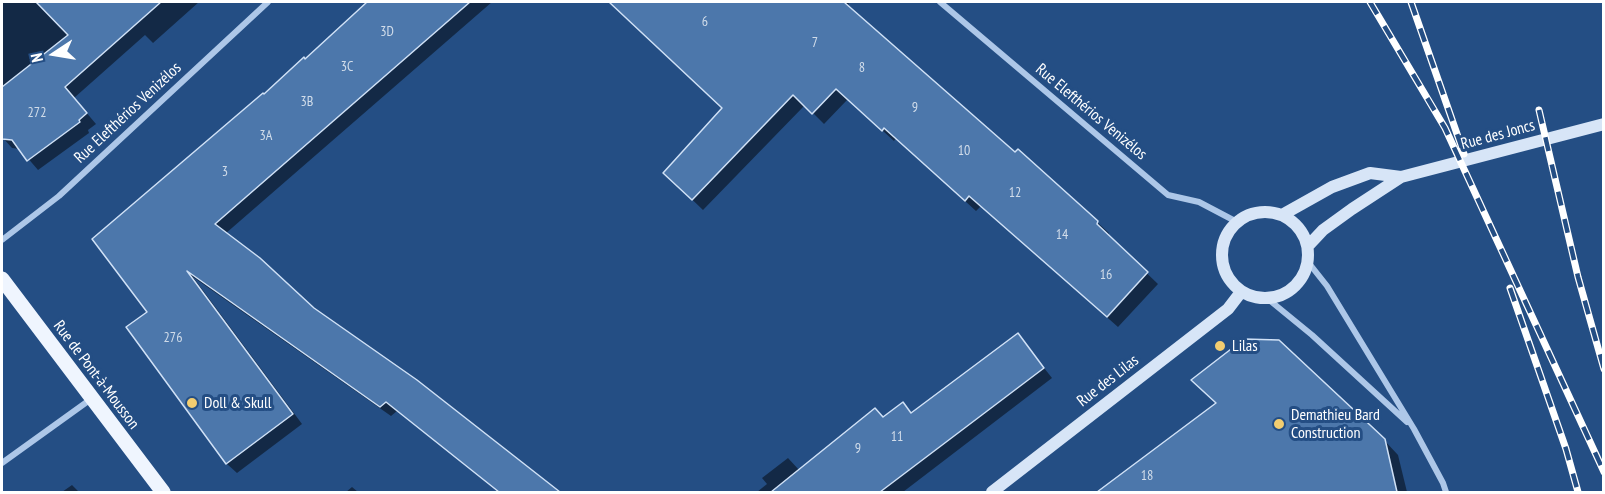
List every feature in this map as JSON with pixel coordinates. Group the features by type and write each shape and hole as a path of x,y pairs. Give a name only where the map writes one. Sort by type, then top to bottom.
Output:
{"main road":[{"name":"Rue de Pont-à-Mousson","path":"2,279 163,492"}],"street":[{"name":"Rue Elefthérios Venizélos","path":"2,240 59,196 268,2"},
{"name":"Rue Elefthérios Venizélos","path":"939,2 1168,195 1199,202 1237,222"},
{"name":"Rue des Joncs","path":"1308,246 1323,230 1401,177 1604,124"},
{"name":"Rue des Joncs","path":"1282,215 1332,187 1370,173 1401,177"},
{"path":"1271,212 1282,215 1294,222 1303,233 1308,246 1308,262 1304,276 1294,288 1282,296 1268,299 1254,298 1241,292 1230,283 1221,258 1222,245 1227,232 1247,215 1271,212"},
{"path":"1308,262 1327,286 1414,429 1446,492"},
{"name":"Rue des Lilas","path":"992,492 1228,309 1241,292"},
{"path":"1268,299 1312,335 1414,429"},
{"path":"2,463 91,399"}],"building":[{"path":"36,2 161,2 65,87 87,113 79,120 80,122 27,161 12,140 2,139 2,87 68,35"},
{"path":"367,2 470,2 215,224 260,258 314,308 417,380 560,492 499,492 386,402 380,407 187,271 293,414 226,464 126,327 147,312 92,239 264,94 304,57 305,59"},
{"path":"609,2 844,2 1015,152 1018,149 1098,221 1097,224 1148,272 1107,317 969,196 965,201 884,128 882,131 836,89 812,114 793,95 692,200 663,173 722,108"},
{"path":"1018,333 1044,368 880,492 771,492 875,408 883,417 903,402 911,413"},
{"name":"Demathieu Bard Construction","path":"1244,339 1279,340 1385,439 1397,492 1097,492 1216,403 1191,380"}],"railway":[{"path":"1370,2 1445,128 1604,472"},
{"path":"1411,2 1464,154"},
{"path":"1539,110 1578,277 1604,369"},
{"path":"1510,288 1566,449 1578,492"}],"place":[{"name":"Lilas","path":"1220,346"},
{"name":"Doll & Skull","path":"192,403"},
{"name":"Demathieu Bard Construction","path":"1279,424"}]}
